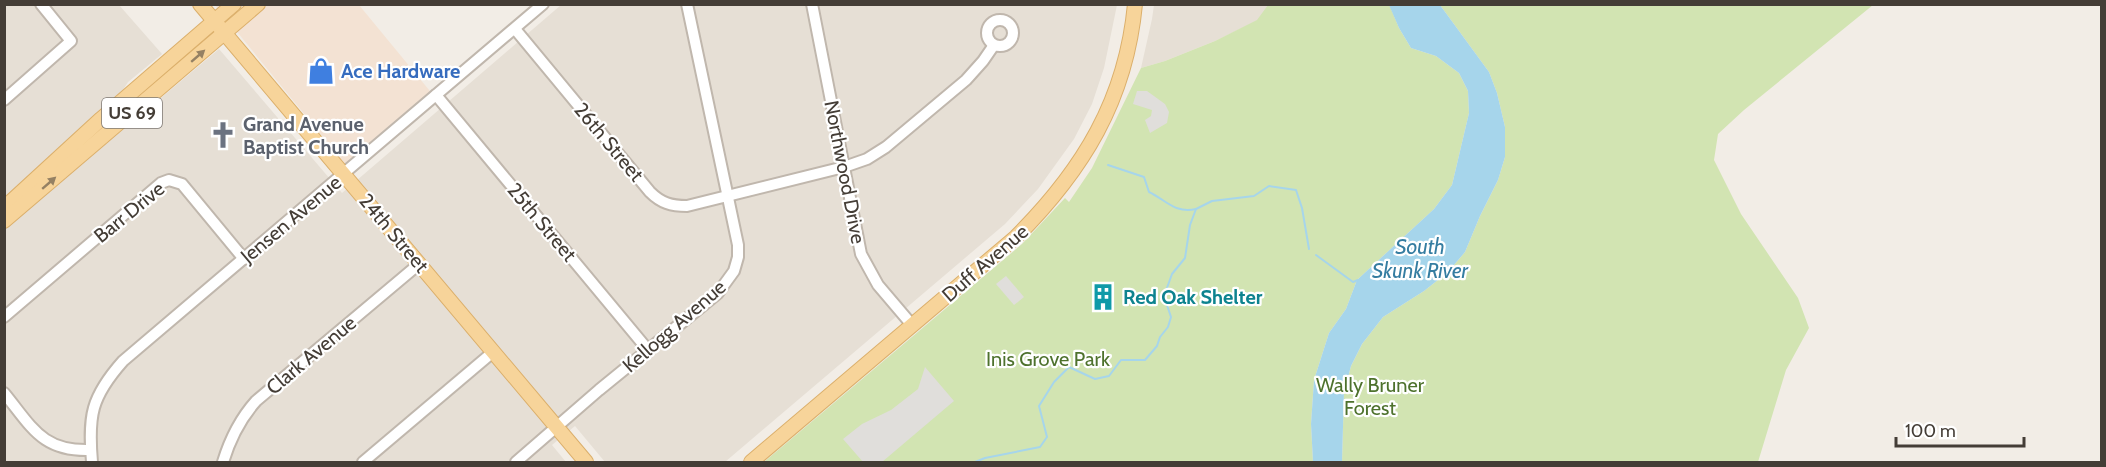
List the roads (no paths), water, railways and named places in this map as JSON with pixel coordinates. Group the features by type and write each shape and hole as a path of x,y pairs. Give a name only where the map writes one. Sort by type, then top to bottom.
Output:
{"main road":[{"name":"24th Street","path":"200,4 586,462"},
{"name":"US 69","path":"4,208 100,119 234,4"},
{"name":"US 69","path":"4,221 258,4"},
{"name":"Duff Avenue","path":"751,462 1017,237 1045,208 1070,178 1099,129 1115,93 1128,51 1135,4"}],"street":[{"path":"4,100 71,41 41,4"},
{"name":"Jensen Avenue","path":"92,462 90,429 93,409 98,393 123,361 543,4"},
{"name":"Kellogg Avenue","path":"516,462 718,293 734,271 738,257 738,245 687,4"},
{"name":"Northwood Drive","path":"812,4 861,254 878,285 912,325"},
{"name":"26th Street","path":"515,29 659,200 668,205 687,206 844,167 867,159 886,147 966,80 994,45"},
{"name":"25th Street","path":"436,95 648,350"},
{"name":"Barr Drive","path":"4,317 158,185 169,180 182,184 244,259"},
{"name":"Clark Avenue","path":"223,462 240,420 256,401 419,264"},
{"path":"363,462 493,352"},
{"path":"4,393 30,425 50,444 74,451 91,450"}],"water":[{"name":"South Skunk River","path":"1389,5 1440,5 1489,72 1497,93 1505,127 1505,157 1498,180 1465,252 1448,272 1424,291 1383,317 1362,344 1351,366 1344,392 1342,462 1313,462 1311,424 1314,380 1329,333 1346,309 1357,280 1434,209 1452,185 1469,113 1468,91 1459,73 1436,56 1411,48"}],"waterway":[{"path":"1108,165 1144,177 1149,192 1176,208 1196,209"},
{"path":"975,462 1040,447 1047,437 1039,406 1054,382 1069,367 1095,379 1109,376 1121,360 1145,360 1157,346 1160,337 1168,327 1171,317 1164,296 1172,274 1185,258 1190,225 1196,209 1212,201 1254,196 1269,186 1296,190 1302,208 1309,249"},
{"path":"1316,255 1353,282 1358,280"}],"place":[{"name":"Ace Hardware","path":"321,71"},
{"name":"Grand Avenue Baptist Church","path":"223,135"},
{"name":"Red Oak Shelter","path":"1103,297"}],"park label":[{"name":"Inis Grove Park","path":"1048,359"},
{"name":"Wally Bruner Forest","path":"1370,396"}]}
